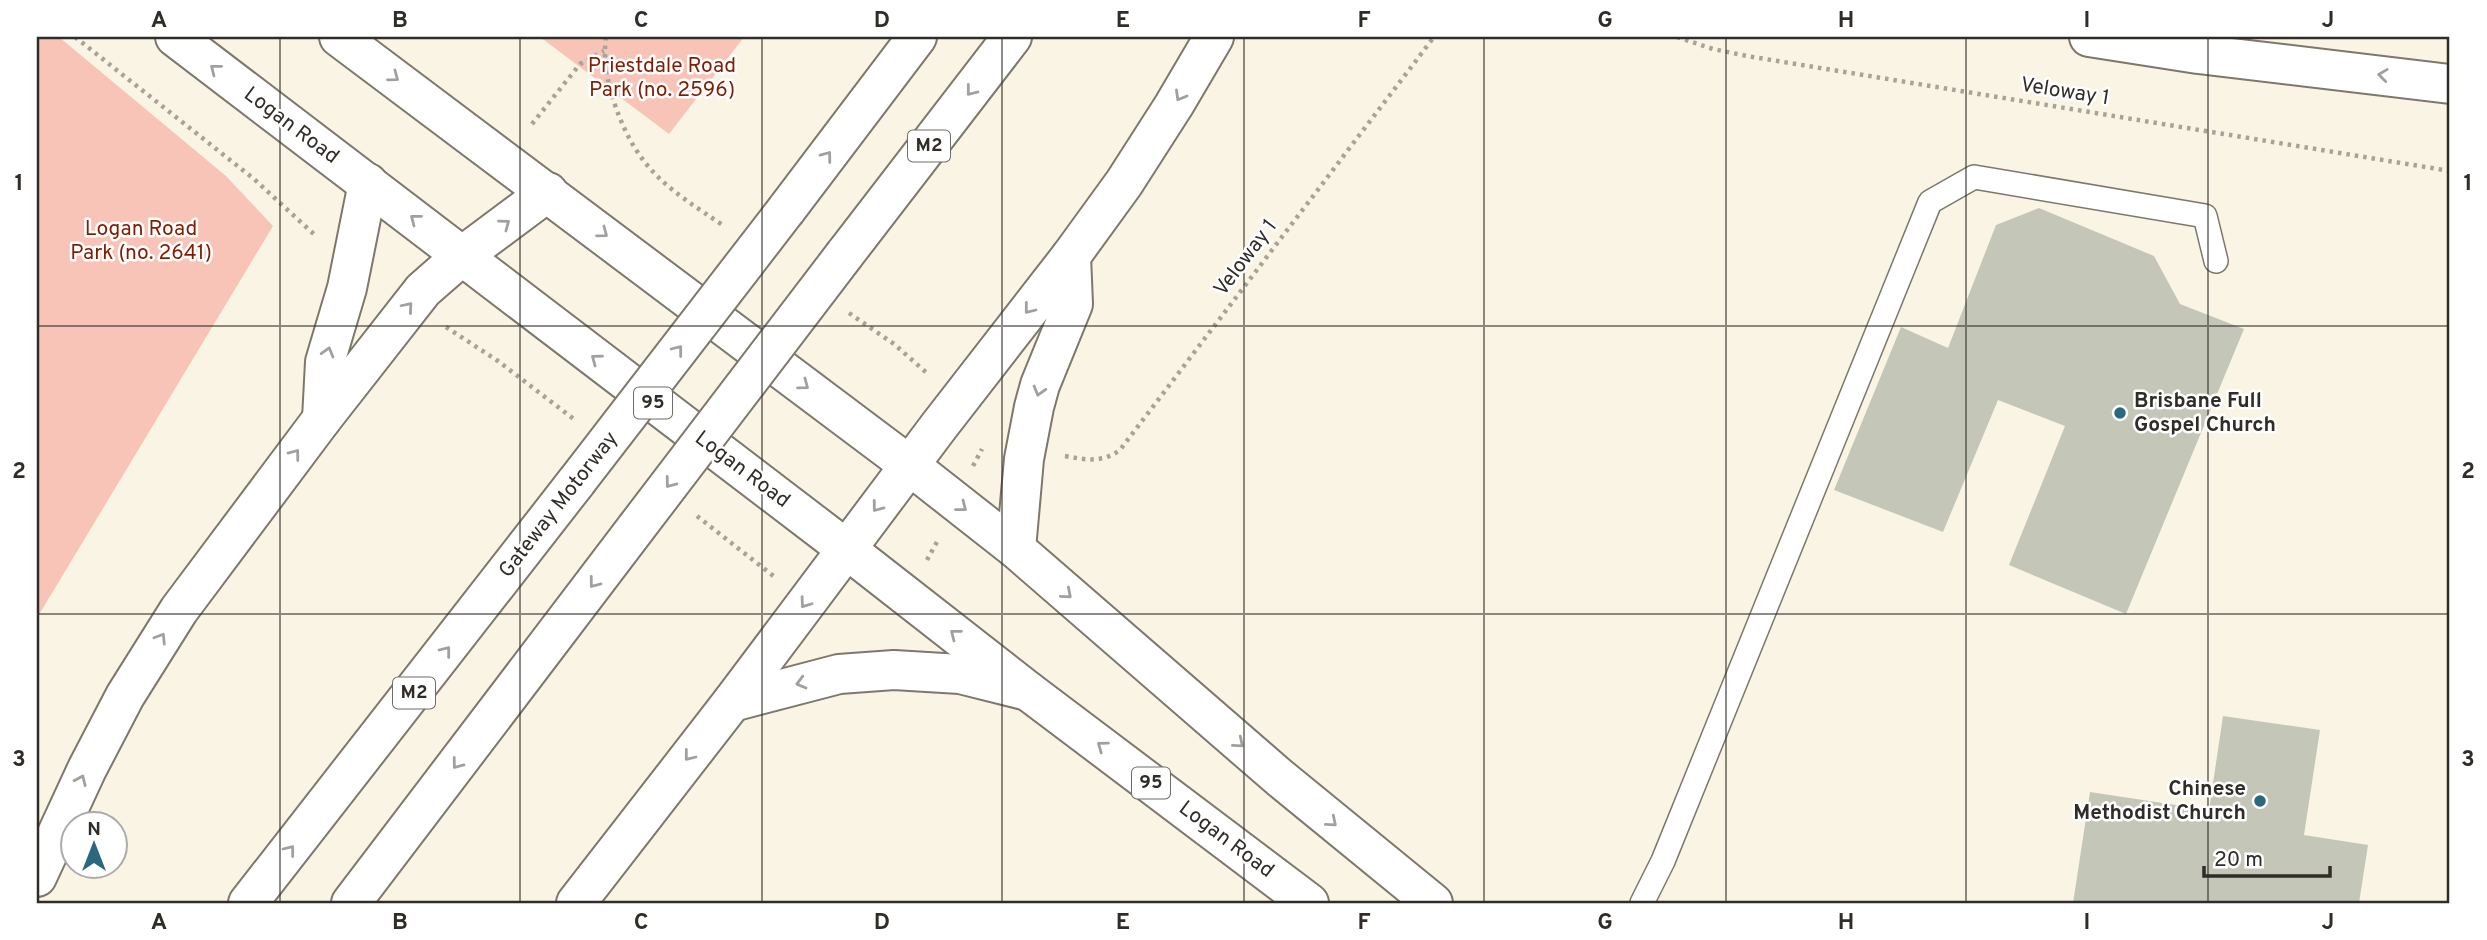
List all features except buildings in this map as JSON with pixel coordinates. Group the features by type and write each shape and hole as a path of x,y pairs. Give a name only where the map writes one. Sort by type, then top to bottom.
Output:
{"main road":[{"name":"Logan Road","path":"175,37 1309,903"},
{"path":"339,37 909,465 1016,549 1259,761 1433,903"},
{"name":"Gateway Motorway","path":"248,903 418,688 918,37"},
{"name":"M2","path":"351,903 1012,37"},
{"path":"576,903 1071,256 1124,183 1214,37"},
{"path":"2089,37 2198,54 2450,84"},
{"path":"322,419 325,362 347,288 368,183"},
{"path":"37,877 87,769 139,674 179,610 423,290 462,256 548,192"},
{"path":"1016,549 1021,483 1034,407 1040,385 1073,304 1071,256"},
{"path":"732,702 839,674 894,670 960,674 1028,691"}],"lane":[{"path":"1643,903 1668,848 1930,202 1974,177 2205,216 2216,261"}],"path":[{"path":"75,37 254,179 320,240"},
{"name":"Veloway 1","path":"1063,456 1096,461 1109,458 1120,450 1434,37"},
{"name":"Veloway 1","path":"1677,37 1713,49 1747,56 2450,171"},
{"path":"533,124 580,64 604,51"},
{"path":"922,571 939,536"}],"green space":[{"name":"Logan Road Park (no. 2641)","path":"37,37 59,37 226,176 273,226 37,618"},
{"name":"Priestdale Road Park (no. 2596)","path":"540,37 744,37 669,134"}],"place":[{"name":"Brisbane Full Gospel Church","path":"2120,413"},
{"name":"Chinese Methodist Church","path":"2260,801"}]}
